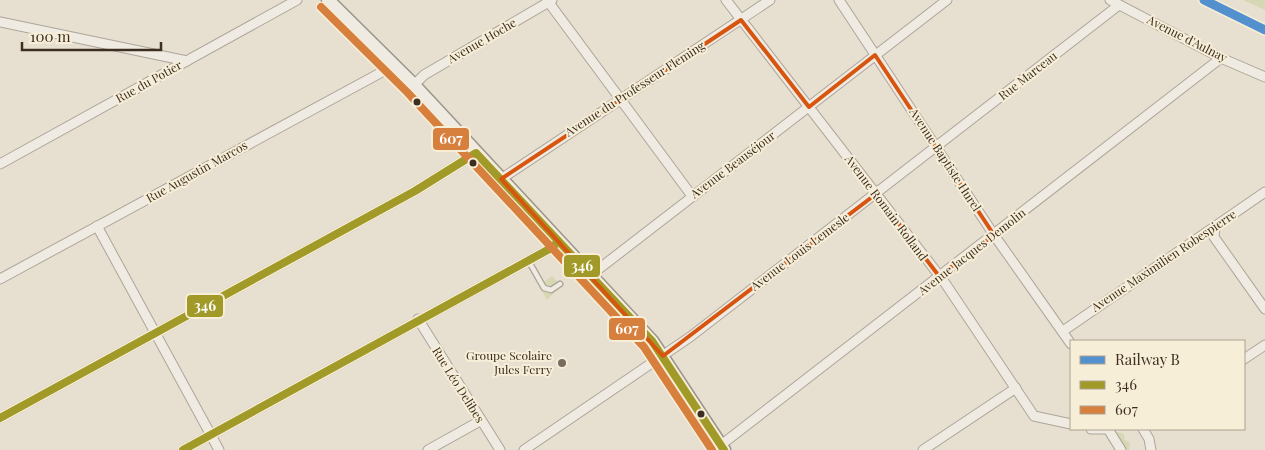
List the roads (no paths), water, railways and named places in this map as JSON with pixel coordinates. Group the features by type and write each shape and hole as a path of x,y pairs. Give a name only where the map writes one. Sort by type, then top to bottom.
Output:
{"main road":[{"path":"328,0 414,85 664,356 723,448"}],"street":[{"name":"Rue du Potier","path":"0,164 297,0"},
{"name":"Avenue Romain Rolland","path":"726,0 939,276 1034,416 1070,424"},
{"name":"Avenue du Professeur Fleming","path":"501,179 770,0"},
{"name":"Avenue Baptiste Hurel","path":"839,0 994,235 1070,342"},
{"name":"Avenue Beauséjour","path":"591,276 947,0"},
{"name":"Avenue d'Aulnay","path":"1110,0 1221,58 1265,77"},
{"path":"549,1 692,196"},
{"name":"Avenue Hoche","path":"414,85 424,75 549,1"},
{"name":"Rue Marceau","path":"937,147 1119,5"},
{"path":"0,22 187,61"},
{"name":"Avenue Jacques Demolin","path":"723,448 939,276 1221,58"},
{"name":"Rue Augustin Marcos","path":"0,279 382,72 392,62"},
{"name":"Avenue Louis Lemesle","path":"524,450 664,356 937,147"},
{"path":"0,418 155,331 415,191 476,153"},
{"name":"Avenue Maximilien Robespierre","path":"1063,331 1265,192"},
{"path":"97,226 219,450"},
{"path":"1215,227 1214,237 1265,309"},
{"path":"183,450 418,319 553,247 558,241"},
{"name":"Rue Léo Delibes","path":"418,319 480,421 500,450"},
{"path":"1245,358 1265,345"},
{"path":"923,450 1016,388"},
{"path":"428,450 480,421"},
{"path":"1109,430 1121,450"},
{"path":"1144,430 1149,439 1151,450"}],"lane":[{"path":"528,260 544,288 551,290 560,284"}],"rail line":[{"name":"B","path":"1204,0 1265,30"}],"place":[{"name":"Groupe Scolaire Jules Ferry","path":"562,363"}]}
